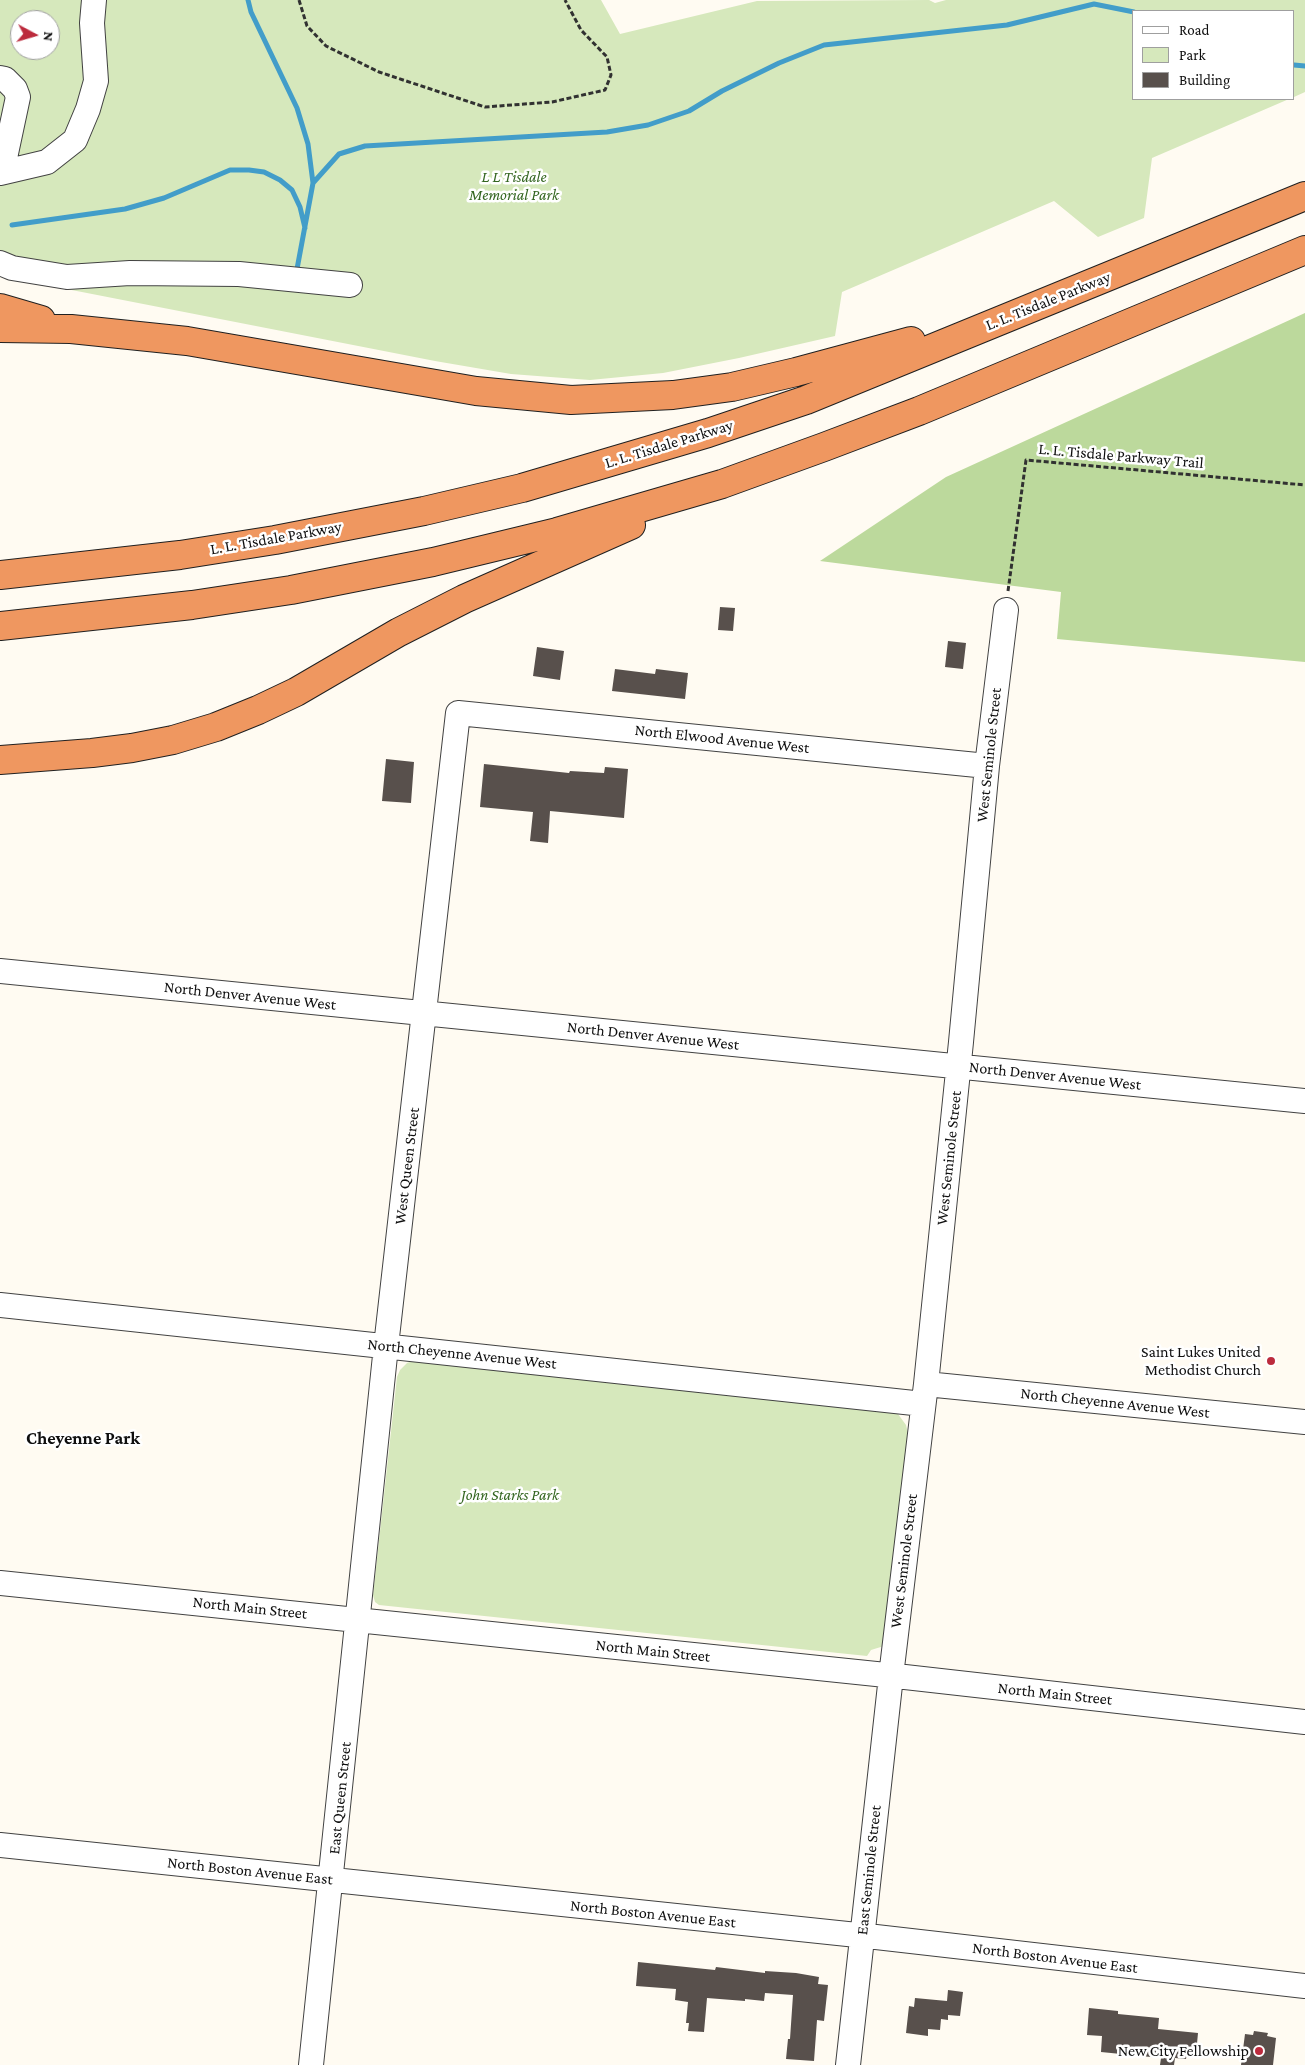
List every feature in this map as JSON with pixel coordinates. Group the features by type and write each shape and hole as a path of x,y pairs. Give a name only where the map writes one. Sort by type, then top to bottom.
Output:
{"highway":[{"name":"L. L. Tisdale Parkway","path":"8,574 180,555 275,540 424,511 522,488 708,433 806,400 1305,196"},
{"path":"0,760 132,748 173,740 216,727 296,692 399,632 464,599 722,484 919,411 1305,250"},
{"path":"0,308 71,329"},
{"path":"0,328 71,329 187,340 476,391 527,397 580,400 673,395 732,386 796,372 1024,311"},
{"path":"9,625 192,605 291,590 398,569 556,532 722,484"}],"street":[{"path":"0,78 5,79 10,84 18,97 1,172 47,162 74,140 88,110 96,80 92,22 94,0"},
{"path":"0,263 12,268 67,277 130,273 239,274 350,284"},
{"name":"West Seminole Street","path":"890,1676 924,1394 959,1067 987,766 1006,610"},
{"name":"North Elwood Avenue West","path":"458,713 987,766"},
{"name":"West Queen Street","path":"359,1620 386,1346 458,713"},
{"name":"North Denver Avenue West","path":"0,971 1305,1101"},
{"name":"North Cheyenne Avenue West","path":"0,1305 386,1346 924,1394 1305,1422"},
{"name":"North Main Street","path":"0,1583 890,1676 1305,1722"},
{"name":"East Queen Street","path":"311,2065 359,1620"},
{"name":"East Seminole Street","path":"848,2065 890,1676"},
{"name":"North Boston Avenue East","path":"0,1844 862,1936 1305,1986"}],"path":[{"path":"299,0 307,26 326,46 379,72 484,107 552,102 605,90 611,75 607,57 582,30 564,0"},
{"name":"L. L. Tisdale Parkway Trail","path":"1006,610 1026,460 1305,485"}],"green space":[{"name":"L L Tisdale Memorial Park","path":"0,0 601,0 620,34 757,1 929,0 935,3 946,0 1305,0 1305,92 1295,97 1295,10 1132,10 1132,100 1287,100 1152,158 1144,218 1098,237 1054,201 842,292 835,336 663,373 590,380 511,374 435,361 0,276"},
{"path":"1305,313 1305,662 1057,639 1061,592 820,561 946,477"},
{"name":"John Starks Park","path":"415,1360 892,1411 898,1414 906,1425 908,1433 884,1646 871,1650 867,1656 379,1605 375,1602 373,1595 397,1377 400,1370 407,1363"}],"building":[{"path":"720,607 735,608 733,631 718,630"},
{"path":"948,641 966,643 963,669 945,667"},
{"path":"537,647 564,651 560,680 533,676"},
{"path":"615,669 655,674 656,669 688,673 685,699 612,691"},
{"path":"386,759 414,762 411,803 382,801"},
{"path":"484,764 569,773 570,771 604,773 605,767 628,769 624,818 550,811 548,843 530,841 533,812 480,807"},
{"path":"638,1962 715,1970 716,1967 765,1973 765,1971 796,1973 819,1977 818,1984 828,1985 824,2021 817,2020 814,2061 786,2059 788,2039 790,2039 793,1995 765,1993 764,2001 707,1998 704,2032 688,2031 689,2023 686,2023 688,2002 675,2000 676,1989 636,1986"},
{"path":"948,1990 963,1992 960,2016 948,2015 948,2020 941,2019 940,2030 928,2029 928,2036 906,2033 909,2006 914,2007 915,1998 947,2001"},
{"path":"1089,2008 1118,2011 1118,2014 1159,2018 1158,2029 1198,2033 1196,2054 1187,2053 1186,2059 1175,2058 1174,2065 1160,2065 1161,2058 1101,2052 1102,2036 1087,2035"},
{"name":"New City Fellowship","path":"1254,2031 1268,2033 1267,2036 1276,2038 1273,2065 1241,2065 1245,2034 1253,2035"}],"waterway":[{"path":"248,0 251,12 297,108 308,144 313,183 297,269"},
{"path":"313,183 339,154 365,146 607,132 648,125 689,111 722,91 779,63 824,45 1007,25 1094,4 1132,12"},
{"path":"1295,65 1305,66"},
{"path":"12,225 125,209 164,198 230,170 249,170 264,172 280,180 292,190 300,207 305,228"}],"place":[{"name":"Saint Lukes United Methodist Church","path":"1271,1361"},
{"name":"New City Fellowship","path":"1259,2051"}],"district":[{"name":"Cheyenne Park","path":"83,1438"}]}
